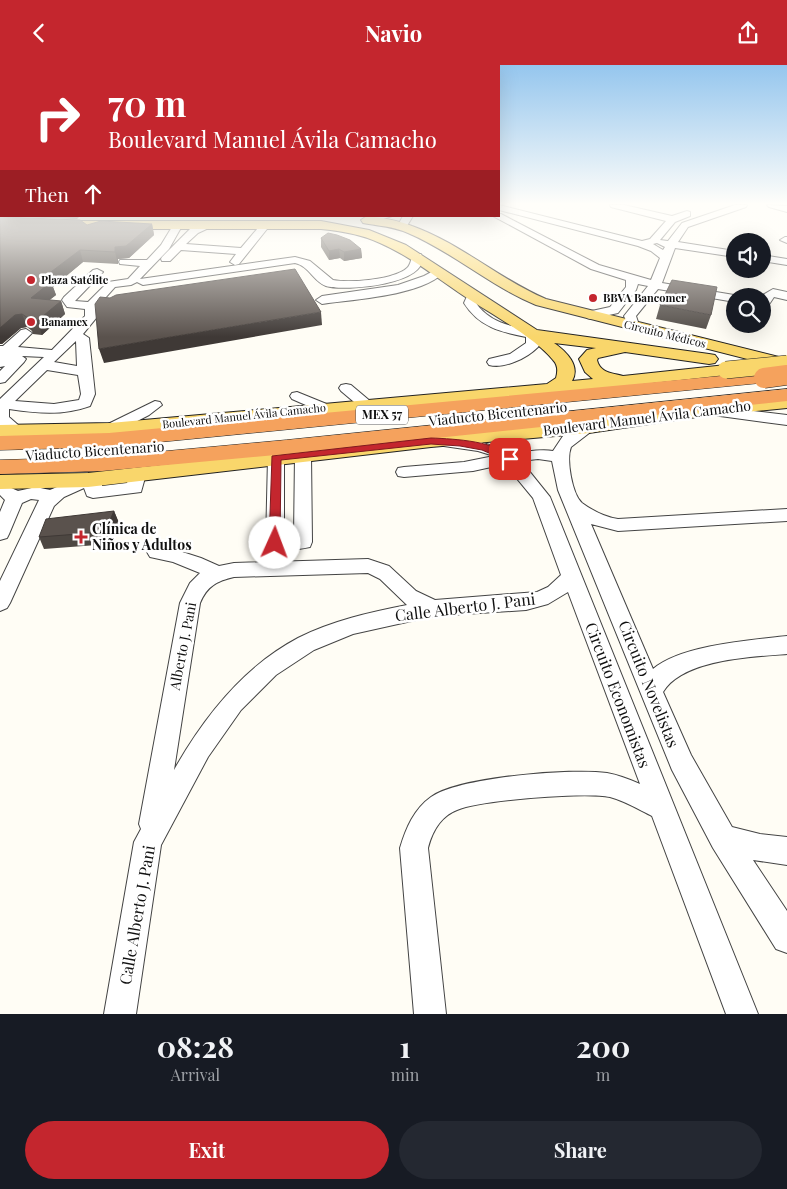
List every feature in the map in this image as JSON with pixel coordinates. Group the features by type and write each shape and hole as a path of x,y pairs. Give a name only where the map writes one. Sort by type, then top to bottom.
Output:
{"highway":[{"name":"Boulevard Manuel Ávila Camacho","path":"6,432 109,440 787,376"},
{"name":"Viaducto Bicentenario","path":"0,456 222,442 787,384"},
{"name":"Boulevard Manuel Ávila Camacho","path":"0,467 102,464 286,447 787,395"}],"main road":[{"path":"404,249 533,335 559,355 566,365 566,378 551,389"},
{"path":"417,256 438,255 444,253 446,249"},
{"name":"Circuito Médicos","path":"446,249 510,289 541,302 738,352"},
{"path":"439,271 448,265 474,266"},
{"path":"511,321 511,311 514,308 523,304 541,302"},
{"path":"533,335 730,362 787,376"},
{"path":"630,381 613,380 600,376 588,365 588,359 593,354 602,352 637,349"},
{"path":"738,352 787,352"},
{"path":"738,352 787,364"},
{"name":"Boulevard Manuel Ávila Camacho","path":"6,432 110,429 345,397 365,404 551,389 787,364"},
{"name":"Boulevard Manuel Ávila Camacho","path":"0,482 90,479 431,441 588,427 703,410 787,402"}],"street":[{"path":"60,337 112,284 131,282 163,249"},
{"path":"122,295 143,282 176,249"},
{"path":"215,249 243,251"},
{"path":"559,249 595,267 630,278 655,285 726,297"},
{"path":"573,249 577,259"},
{"path":"653,249 666,256"},
{"path":"633,325 630,316 655,285 669,249"},
{"path":"709,249 726,252"},
{"path":"229,269 243,251"},
{"path":"143,282 288,260 301,260 309,263 329,283 344,285 406,275 414,268 417,256"},
{"path":"771,259 787,262"},
{"path":"124,262 148,263"},
{"path":"322,300 408,287 427,280 439,271"},
{"path":"91,306 71,304 68,300 97,272"},
{"path":"630,278 646,277 660,272"},
{"name":"Circuito Médicos","path":"592,315 614,310 632,288 633,282 630,278"},
{"path":"771,294 787,297"},
{"path":"474,295 470,303 473,309 486,319 498,327 533,335 533,344 527,350 514,357 494,362"},
{"path":"771,303 787,304"},
{"path":"6,432 0,417 3,404 75,335 91,317 91,306"},
{"path":"2,352 26,333"},
{"path":"3,404 49,409 78,406 85,403 88,398 82,339 75,335"},
{"path":"2,352 49,359 85,373"},
{"path":"0,363 10,358 20,359 0,379"},
{"path":"0,388 21,369"},
{"path":"298,396 322,400"},
{"path":"110,429 155,405"},
{"path":"703,410 787,420"},
{"path":"404,472 456,468 510,459 532,453 548,454 560,458 564,441 571,435 588,427"},
{"name":"Circuito Economistas","path":"431,441 460,443 485,448 510,459 541,497 742,1014"},
{"path":"276,458 275,543 303,542 303,455"},
{"name":"Circuito Novelistas","path":"560,458 566,490 681,762 723,838 787,938"},
{"path":"0,603 48,500 90,479"},
{"path":"0,488 10,494 14,500"},
{"path":"0,534 14,500 34,492 44,493 48,500"},
{"path":"574,506 600,522 618,525 787,515"},
{"path":"157,552 179,556 198,563 215,573"},
{"name":"Alberto J. Pani","path":"148,842 190,603 196,586 215,573 234,570 368,566 382,569 391,575 414,599 434,608"},
{"name":"Calle Alberto J. Pani","path":"120,1014 148,842 194,758 232,703 268,669 306,644 348,627 390,616 434,608 526,602 541,599 555,593 573,576"},
{"path":"652,690 662,675 686,663 704,657 787,645"},
{"path":"430,1014 414,848 420,827 432,812 450,800 470,794 591,782 621,788 661,807"},
{"path":"723,838 760,848 787,851"}],"building":[{"path":"0,249 115,249 115,252 80,250 39,281 51,282 31,298 61,301 37,321 28,321 28,318 22,314 15,315 0,328"},
{"path":"339,249 359,249 344,252"},
{"path":"295,269 321,312 99,349 95,304 100,297 110,298 116,295"},
{"path":"672,280 717,287 711,315 660,305"},
{"path":"114,511 105,532 39,537 46,519"}],"place":[{"name":"Plaza Satélite","path":"31,280"},
{"name":"BBVA Bancomer","path":"593,298"},
{"name":"Banamex","path":"31,322"},
{"name":"Clínica de Niños y Adultos","path":"81,537"}],"route":[{"path":"275,543 276,458 431,441 460,443 485,448 510,459"}]}
